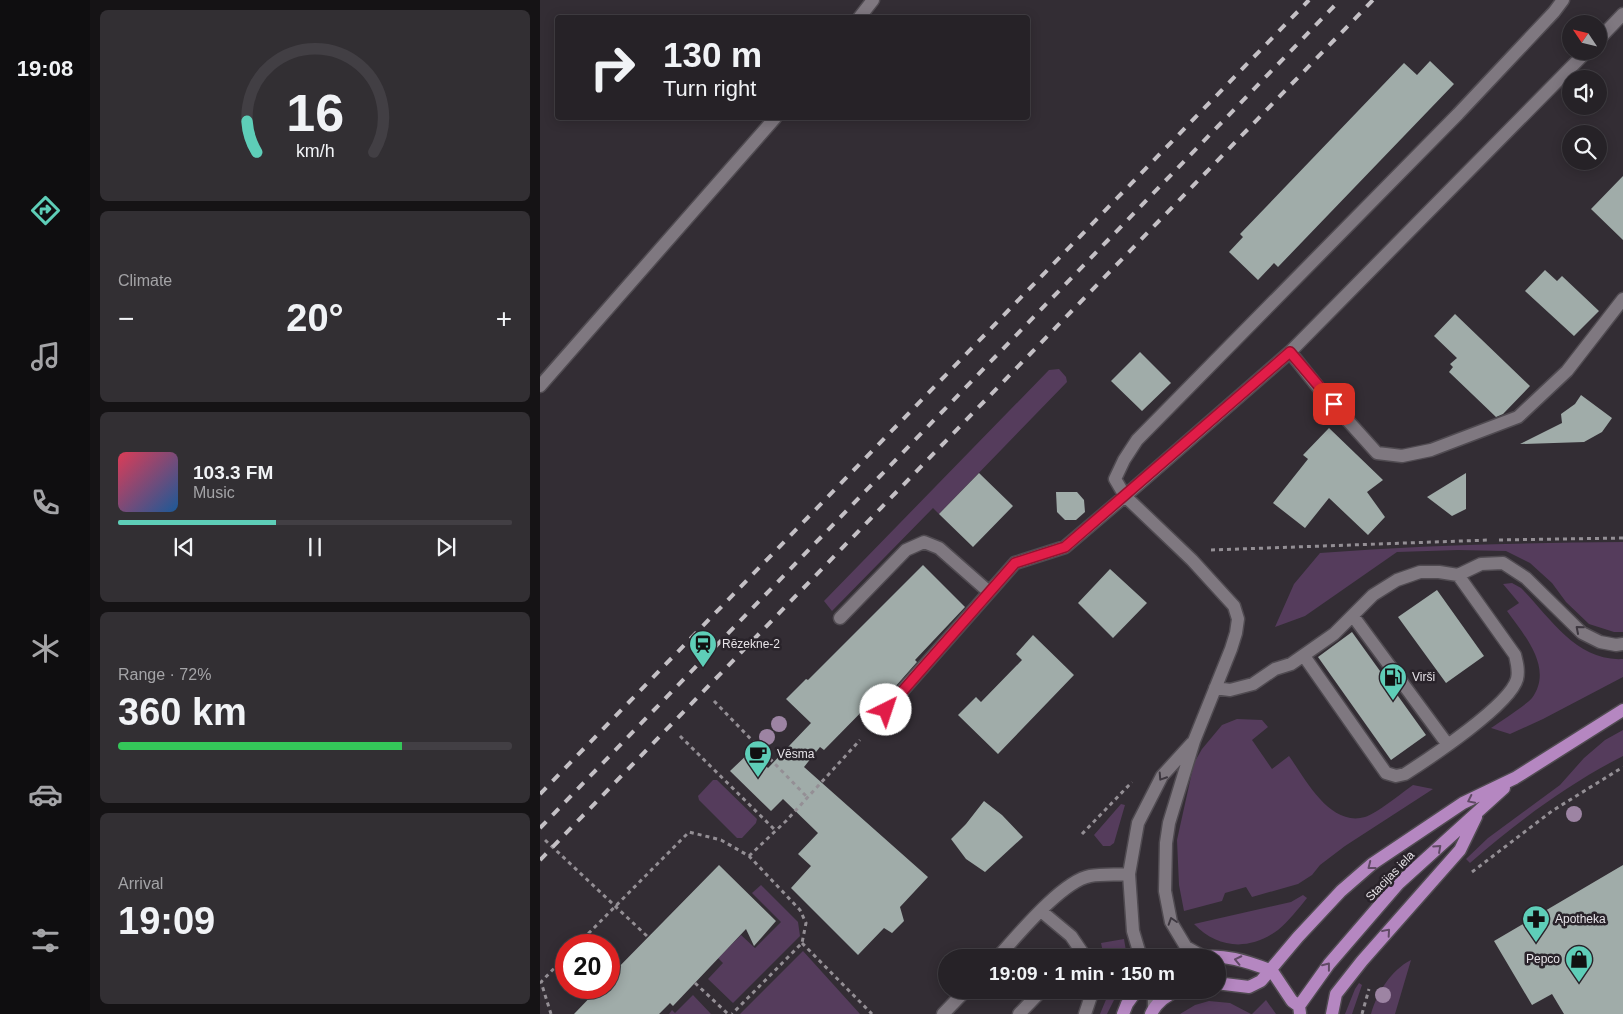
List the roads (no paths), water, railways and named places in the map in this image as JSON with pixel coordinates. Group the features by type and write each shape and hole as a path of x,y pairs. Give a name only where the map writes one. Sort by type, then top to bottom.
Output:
{"main road":[{"name":"Stacijas iela","path":"1226,984 1249,987 1261,981 1272,971 1298,937 1341,891 1372,864 1463,804 1515,778 1623,710"},
{"name":"Stacijas iela","path":"1272,971 1300,1010 1334,958 1398,884 1515,778"},
{"path":"1332,1014 1336,994 1362,961 1460,850 1478,812"},
{"path":"1226,957 1254,963 1272,971"},
{"path":"1123,1014 1131,999"},
{"path":"1152,1011 1164,999"}],"street":[{"path":"861,15 873,0"},
{"path":"1189,949 1175,931 1171,922 1165,891 1166,843 1169,823 1194,741 1231,649 1238,619 1234,606 1192,560 1125,496 1115,479 1137,440 1451,121 1554,12 1563,0"},
{"path":"1608,30 1623,14"},
{"path":"873,724 1015,563 1065,547 1290,352 1578,60"},
{"path":"540,386 773,120"},
{"path":"1290,352 1322,392 1377,453 1402,456 1431,450 1518,417 1567,371 1623,299"},
{"path":"840,618 906,550 924,542 939,548 989,592"},
{"path":"1215,688 1230,690 1253,684 1276,669 1291,664 1334,634 1373,595 1397,580 1420,572 1458,575 1481,564 1503,563 1526,578 1582,633 1600,642 1616,645 1623,644"},
{"path":"1304,656 1386,773 1396,776 1405,774 1448,745 1488,714 1506,696 1516,680 1518,668 1515,656 1458,575"},
{"path":"1353,616 1448,745"},
{"path":"1138,949 1133,931 1129,874 1138,823 1162,776 1194,741"},
{"path":"1005,949 1041,911 1068,887 1089,876 1129,874"},
{"path":"1041,911 1071,936 1078,949"},
{"path":"943,1014 957,999"},
{"path":"1019,1014 1033,999"},
{"path":"1085,1014 1090,999"}],"railway":[{"path":"540,794 1309,0"},
{"path":"540,828 1340,0"},
{"path":"540,860 1373,0"}],"place":[{"name":"Rēzekne-2","path":"703,668"},
{"name":"Virši","path":"1393,701"},
{"name":"Vēsma","path":"758,778"},
{"name":"Apotheka","path":"1536,943"},
{"name":"Pepco","path":"1579,983"}]}
